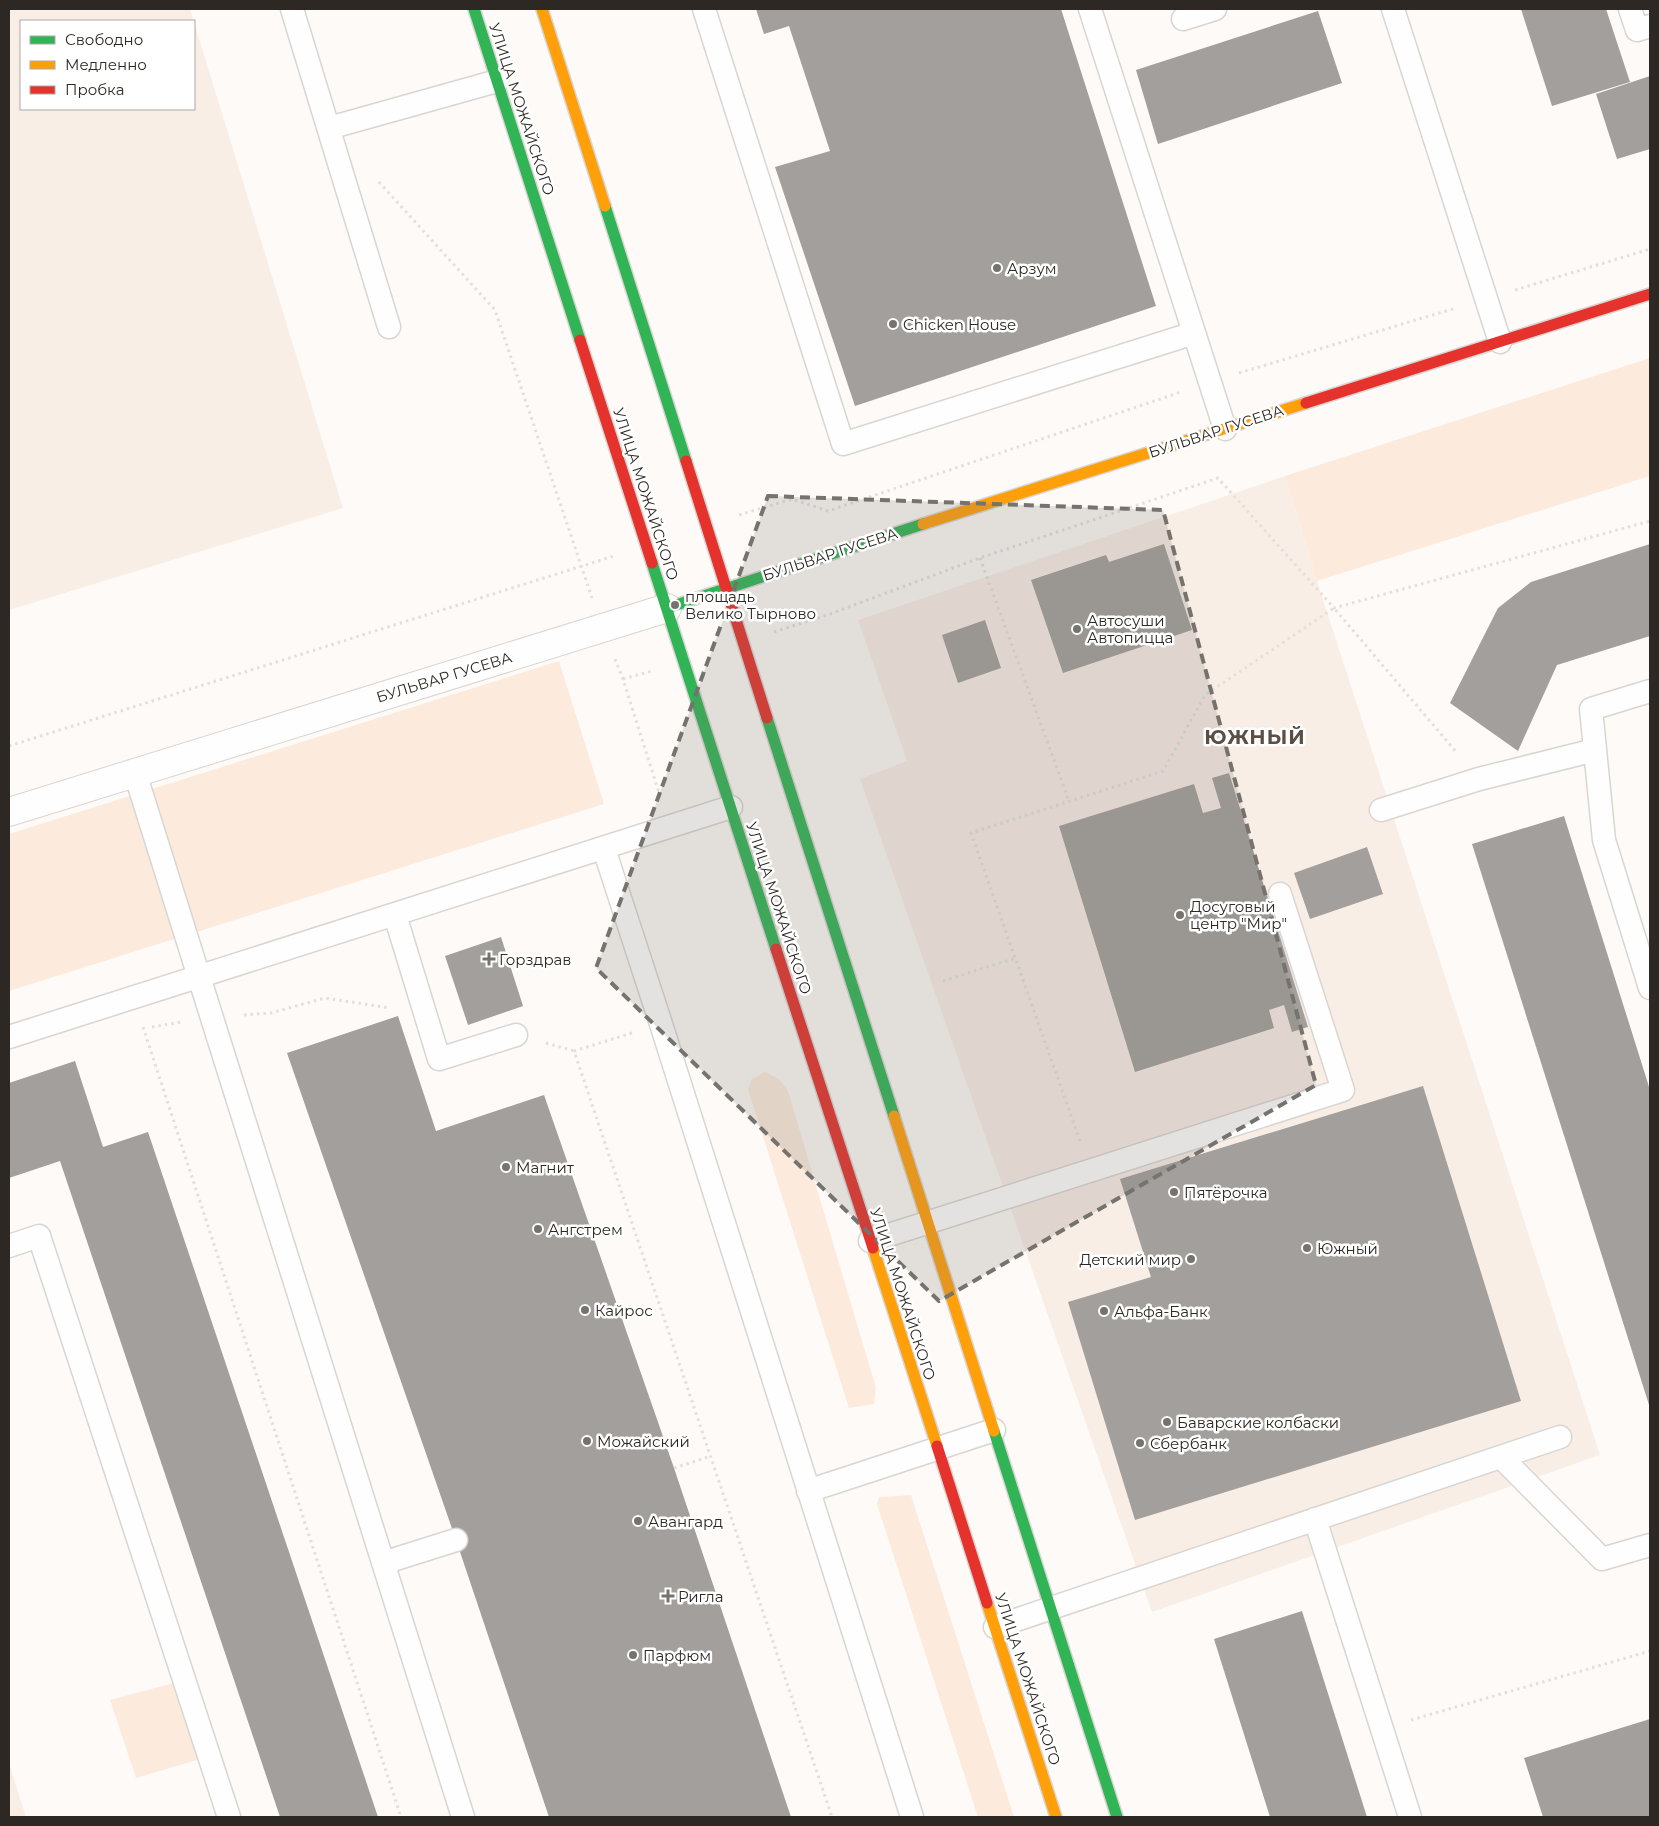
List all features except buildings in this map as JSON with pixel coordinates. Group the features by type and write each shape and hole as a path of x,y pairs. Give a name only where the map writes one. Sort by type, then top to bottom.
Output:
{"main road":[{"name":"УЛИЦА МОЖАЙСКОГО","path":"474,9 1056,1817"},
{"path":"542,9 1117,1817"},
{"name":"БУЛЬВАР ГУСЕВА","path":"667,608 1225,428 1650,294"}],"street":[{"name":"БУЛЬВАР ГУСЕВА","path":"9,812 667,608"}],"lane":[{"path":"292,9 389,327"},
{"path":"704,9 843,444 1194,333"},
{"path":"1090,9 1225,428"},
{"path":"1183,20 1216,9"},
{"path":"1393,9 1500,342"},
{"path":"1630,9 1637,30 1650,26"},
{"path":"329,128 497,81"},
{"path":"1650,691 1591,709 1604,840 1650,988"},
{"path":"1381,810 1479,779 1595,750"},
{"path":"134,773 463,1817"},
{"path":"9,1037 731,807"},
{"path":"604,849 912,1817"},
{"path":"870,1241 1343,1090 1280,894"},
{"path":"395,915 439,1059 516,1035"},
{"path":"9,1246 39,1236 229,1817"},
{"path":"808,1490 994,1430"},
{"path":"995,1627 1560,1437"},
{"path":"1501,1457 1602,1559 1650,1546"},
{"path":"1315,1519 1410,1817"},
{"path":"383,1563 456,1540"}],"path":[{"path":"376,179 496,310 581,565 603,628 624,679 670,827"},
{"path":"830,614 980,558 1218,478 1334,608 1479,779"},
{"path":"707,526 792,499"},
{"path":"1091,1170 971,832 1163,771 1205,695 1334,608 1650,521"},
{"path":"9,746 581,565 647,546"},
{"path":"980,558 1068,801"},
{"path":"943,980 1016,958"},
{"path":"134,998 401,1817"},
{"path":"137,1029 211,1016 271,1014 325,998 418,1013 426,1016"},
{"path":"661,1024 574,1051 832,1817"},
{"path":"674,1468 711,1456"},
{"path":"1382,1729 1650,1651"}],"highlighted area":[{"path":"768,496 1163,510 1316,1085 939,1301 596,968"}],"shaded area":[{"path":"9,9 190,9 194,20 20,20 20,110 195,110 195,25 343,508 9,610"},
{"path":"1650,358 1650,476 1317,581 1285,476"},
{"path":"1285,476 1317,581 1600,1455 1152,1612 860,779 907,761 858,620"},
{"path":"559,661 604,804 9,991 9,834"},
{"path":"765,1072 779,1079 788,1091 876,1388 874,1404 849,1408 748,1089 752,1079"},
{"path":"911,1495 1014,1817 978,1817 877,1504 879,1497"},
{"path":"181,1681 207,1757 136,1778 110,1700"},
{"path":"9,1763 26,1817 9,1817"}],"traffic: fast":[{"path":"474,9 580,340"},
{"path":"605,206 686,461"},
{"path":"667,608 923,524"},
{"path":"652,563 776,949"},
{"path":"767,718 894,1116"},
{"path":"994,1431 1117,1817"}],"traffic: slow":[{"path":"542,9 605,206"},
{"path":"923,524 1306,403"},
{"path":"894,1116 994,1431"},
{"path":"873,1248 937,1446"},
{"path":"987,1603 1056,1817"}],"traffic: jam":[{"path":"1306,403 1650,294"},
{"path":"580,340 652,563"},
{"path":"686,461 767,718"},
{"path":"776,949 873,1248"},
{"path":"937,1446 987,1603"}],"place":[{"name":"Арзум","path":"997,268"},
{"name":"Chicken House","path":"893,324"},
{"name":"площадь Велико Тырново","path":"675,605"},
{"name":"Автосуши Автопицца","path":"1077,629"},
{"name":"Досуговый центр \"Мир\"","path":"1180,915"},
{"name":"Горздрав","path":"489,959"},
{"name":"Магнит","path":"506,1167"},
{"name":"Пятёрочка","path":"1174,1192"},
{"name":"Ангстрем","path":"538,1229"},
{"name":"Южный","path":"1307,1248"},
{"name":"Детский мир","path":"1191,1259"},
{"name":"Кайрос","path":"585,1310"},
{"name":"Альфа-Банк","path":"1104,1311"},
{"name":"Баварские колбаски","path":"1167,1422"},
{"name":"Можайский","path":"587,1441"},
{"name":"Сбербанк","path":"1140,1443"},
{"name":"Авангард","path":"638,1521"},
{"name":"Ригла","path":"668,1596"},
{"name":"Парфюм","path":"633,1655"}],"district":[{"name":"ЮЖНЫЙ","path":"1255,737"}]}
